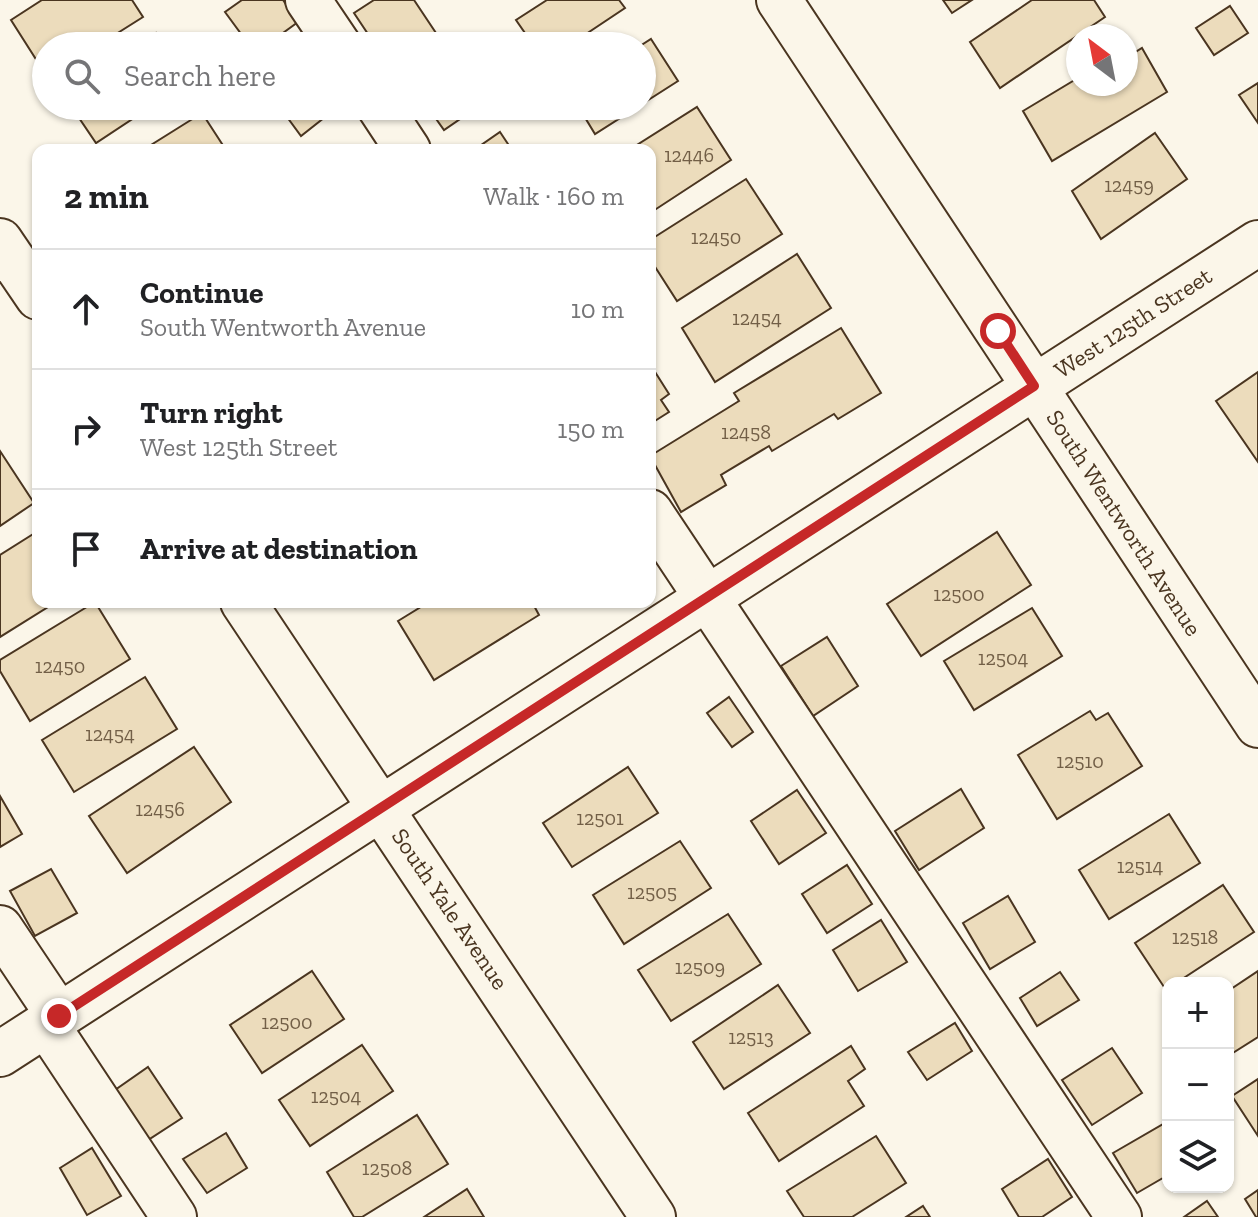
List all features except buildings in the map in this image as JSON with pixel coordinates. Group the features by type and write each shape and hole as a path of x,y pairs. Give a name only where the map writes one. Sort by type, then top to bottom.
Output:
{"street":[{"path":"308,0 330,32"},
{"name":"South Wentworth Avenue","path":"779,0 1258,725"},
{"path":"388,120 404,144"},
{"path":"0,241 32,288"},
{"name":"West 125th Street","path":"0,1054 1258,243"},
{"path":"656,521 1119,1217"},
{"name":"South Yale Avenue","path":"247,608 653,1217"},
{"path":"0,928 52,1020 174,1217"}],"route":[{"path":"59,1016 1034,386 998,331"}]}
